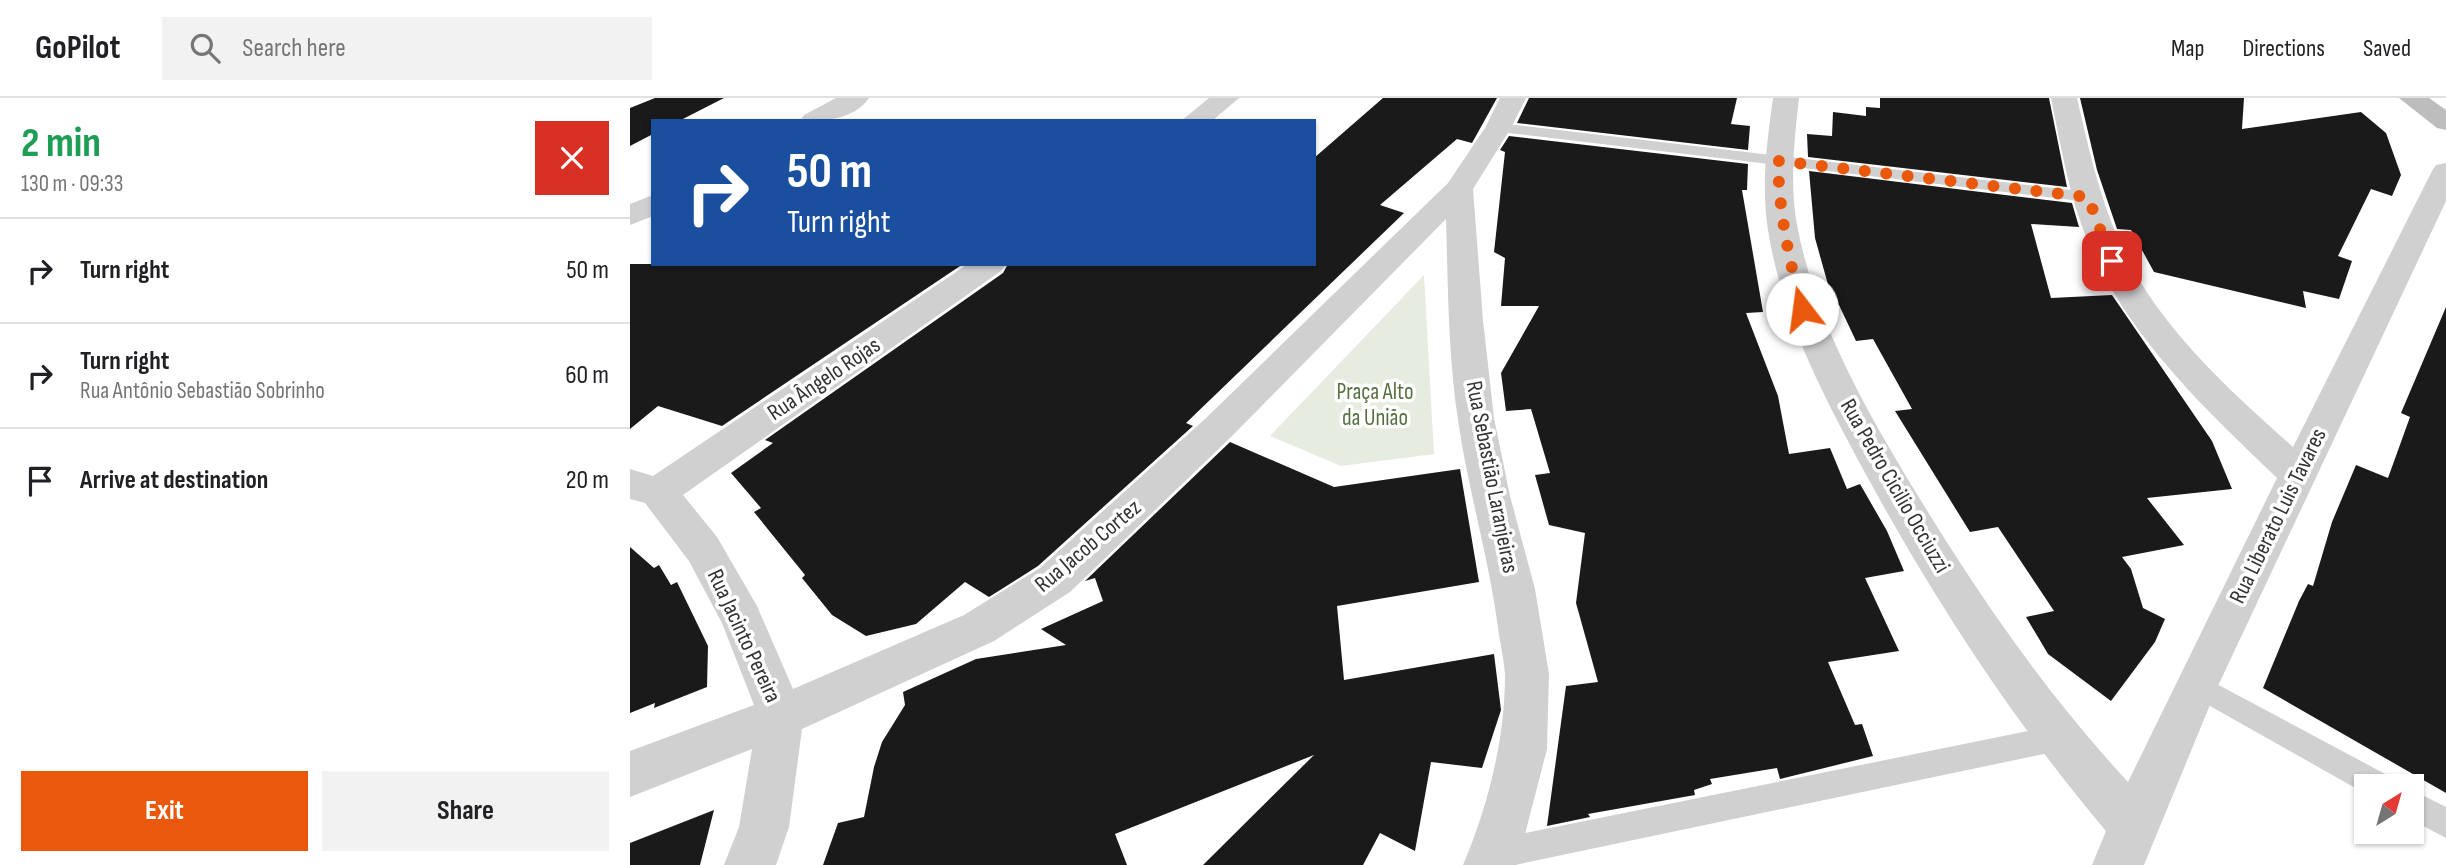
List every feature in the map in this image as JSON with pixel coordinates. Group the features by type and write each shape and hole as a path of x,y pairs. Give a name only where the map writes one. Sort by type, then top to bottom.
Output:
{"main road":[{"path":"2412,98 2446,122"}],"street":[{"path":"1197,119 1226,98"},
{"name":"Rua Pedro Cicilio Occiuzzi","path":"1786,98 1778,161 1779,201 1785,244 1802,309 1845,402 1902,504 1959,595 2058,738 2133,825"},
{"path":"2064,98 2088,197 2112,261 2156,326 2218,401 2298,474"},
{"path":"817,119 853,99"},
{"path":"1459,189 1505,113"},
{"name":"Rua Liberato Luis Tavares","path":"2118,865 2133,825 2196,685 2446,171"},
{"name":"Rua Jacob Cortez","path":"630,774 781,716 979,628 1055,580 1210,436 1459,189"},
{"name":"Rua Sebastião Laranjeiras","path":"1459,189 1466,320 1476,418 1491,496 1514,589 1527,674 1523,749 1493,860"},
{"path":"630,216 651,205"},
{"name":"Rua Ângelo Rojas","path":"644,488 987,266"},
{"name":"Rua Jacinto Pereira","path":"644,488 703,549 742,619 781,716 764,827 750,865"}],"lane":[{"path":"1505,113 1778,161 2088,197"},
{"path":"2196,685 2357,774"},
{"path":"1493,860 2058,738"},
{"path":"2424,811 2446,823"}],"green space":[{"name":"Praça Alto da União","path":"1424,275 1434,454 1341,466 1270,436"}],"building":[{"path":"655,98 724,98 683,119 651,119 651,135 630,146 630,108"},
{"path":"1383,98 1497,98 1472,143 1457,139 1380,205 1404,213 1186,423 1193,426 1038,566 989,597 965,582 916,624 866,636 832,615 802,578 805,575 754,512 761,508 731,473 773,443 765,440 1003,273 1007,266 1316,266 1316,156"},
{"path":"1529,98 1737,98 1731,124 1750,126 1748,150 1517,123"},
{"path":"1880,98 2049,98 2067,187 1808,157 1807,134 1832,136 1833,112 1866,116 1866,107 1880,108"},
{"path":"2080,98 2244,98 2242,129 2361,112 2386,133 2401,175 2392,196 2371,189 2338,256 2352,261 2339,299 2303,291 2306,308 2154,272 2131,230 2117,229 2097,170"},
{"path":"1509,136 1748,164 1747,190 1742,190 1763,312 1746,313 1778,396 1789,454 1830,448 1847,489 1860,484 1887,531 1904,571 1865,578 1899,651 1828,662 1855,725 1862,724 1873,756 1780,779 1777,768 1710,779 1712,784 1694,790 1695,795 1588,814 1590,817 1547,826 1566,686 1598,682 1576,603 1585,533 1549,525 1535,475 1550,473 1531,409 1506,411 1501,373 1539,306 1501,306 1505,258 1494,252 1505,152 1500,150"},
{"path":"1809,171 2072,203 2079,227 2031,224 2051,298 2112,295 2212,441 2232,489 2147,498 2184,545 2122,557 2131,569 2143,608 2165,619 2155,642 2111,701 2048,654 2026,617 2054,611 1998,527 1970,532 1895,411 1912,409 1873,339 1856,341 1839,305 1834,306 1815,238"},
{"path":"630,264 960,266 722,426 658,406 630,429"},
{"path":"2446,307 2446,793 2424,780 2424,774 2413,774 2263,688 2299,601 2308,584 2313,586 2332,522 2356,465 2388,478 2410,417 2401,413"},
{"path":"1230,442 1334,487 1460,469 1479,582 1337,606 1344,680 1494,654 1501,710 1482,768 1431,762 1415,851 1380,833 1363,865 1203,865 1314,755 1115,834 1127,865 823,865 838,823 864,817 882,742 905,705 903,692 976,659 1066,645 1041,629 1103,601 1095,578 1085,581"},
{"path":"630,547 654,568 659,565 671,585 677,582 708,646 707,687 654,708 655,703 630,713"},
{"path":"714,810 700,865 630,865 630,843"}],"route":[{"path":"1802,309 1785,244 1779,201 1778,161 2088,197 2112,261"}]}
